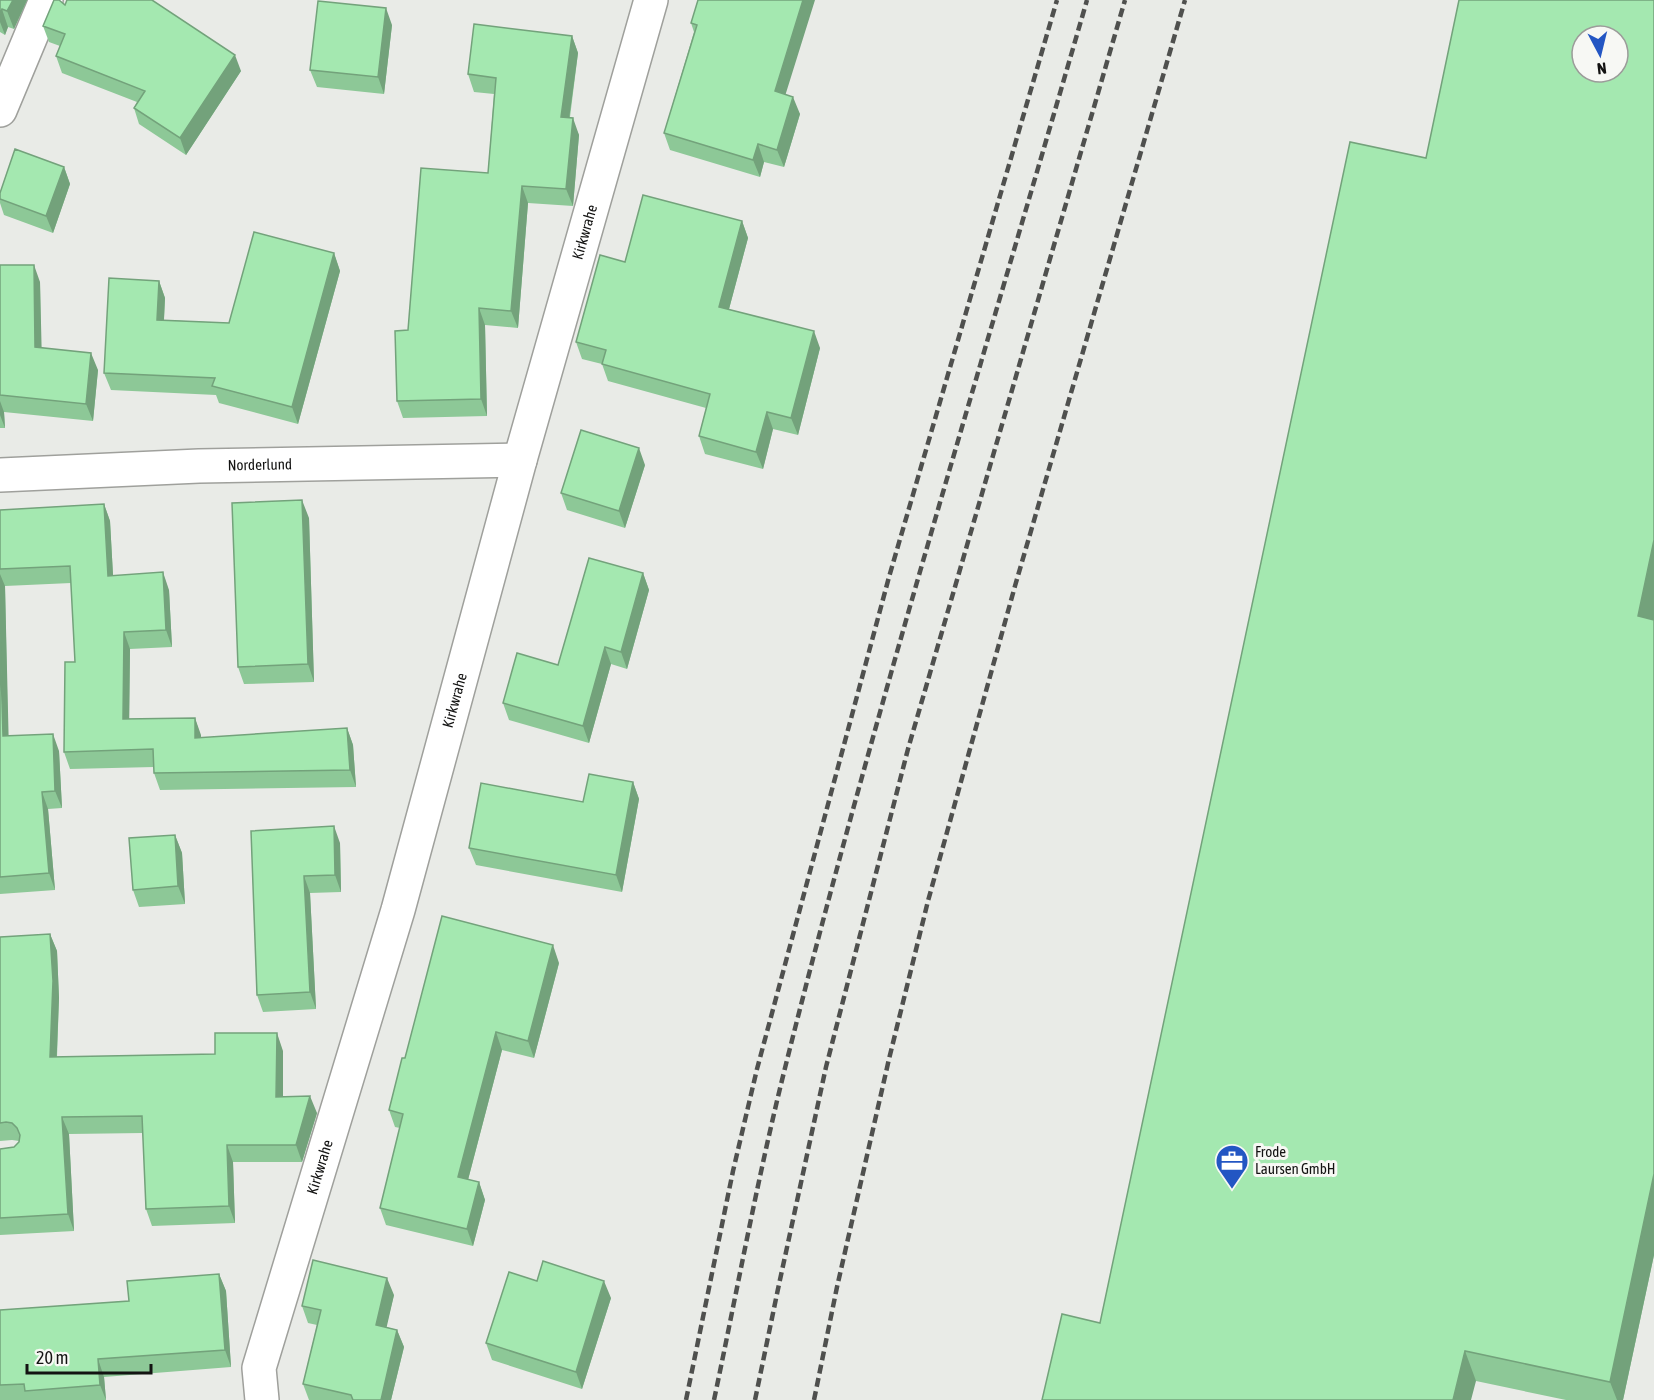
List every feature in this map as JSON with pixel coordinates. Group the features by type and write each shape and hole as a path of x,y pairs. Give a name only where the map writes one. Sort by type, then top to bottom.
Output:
{"street":[{"path":"0,110 46,0"},
{"name":"Kirkwrahe","path":"262,1400 259,1368 398,910 520,460 651,0"},
{"name":"Norderlund","path":"0,475 199,466 520,460"}],"building":[{"path":"0,0 13,0 7,11 2,9 0,14"},
{"path":"54,0 59,0 65,5 67,0 152,0 235,55 180,138 134,108 145,91 56,56 65,34 43,26"},
{"path":"698,0 803,0 775,91 793,97 777,150 758,144 753,160 664,133 697,25 691,23"},
{"path":"1459,0 1654,0 1654,540 1638,616 1654,620 1654,1174 1610,1382 1465,1351 1453,1400 1042,1400 1062,1314 1100,1323 1350,142 1426,158"},
{"path":"318,1 386,8 378,77 310,70"},
{"path":"474,24 572,36 561,117 573,118 566,189 522,186 511,311 479,308 481,399 397,401 395,331 408,330 421,168 488,173 496,78 468,74"},
{"path":"15,149 64,167 46,216 0,199"},
{"path":"643,195 742,221 719,307 814,331 791,418 767,412 756,452 699,436 710,394 602,364 606,350 576,342 600,255 625,262"},
{"path":"254,232 334,253 292,407 212,386 215,378 104,373 109,278 159,281 157,320 229,323"},
{"path":"0,265 34,265 35,347 91,353 86,404 0,395"},
{"path":"581,430 639,448 619,511 561,493"},
{"path":"302,500 308,664 238,667 232,503"},
{"path":"104,504 108,576 163,572 166,630 124,632 123,719 195,718 195,738 347,728 350,770 154,773 153,749 64,752 65,662 75,662 70,566 0,569 0,510"},
{"path":"589,558 643,573 621,652 605,647 583,726 503,703 517,653 558,665"},
{"path":"0,633 3,736 53,734 55,791 42,792 49,873 0,877"},
{"path":"589,774 633,782 616,875 469,848 481,783 583,802"},
{"path":"334,826 335,875 304,876 310,992 257,995 251,831"},
{"path":"175,835 178,886 133,890 129,838"},
{"path":"442,916 553,945 528,1041 496,1032 458,1177 479,1182 467,1229 380,1208 403,1114 389,1110"},
{"path":"50,934 53,981 50,1057 215,1054 215,1033 277,1033 276,1097 310,1096 296,1145 227,1145 229,1206 146,1209 142,1116 62,1117 68,1214 0,1218 0,1149 14,1147 19,1142 20,1135 12,1123 0,1123 0,937"},
{"path":"313,1260 387,1278 376,1325 397,1330 381,1400 353,1400 351,1395 303,1384 321,1310 302,1306"},
{"path":"543,1261 604,1281 576,1372 486,1343 509,1272 537,1281"},
{"path":"219,1274 225,1350 98,1359 100,1385 25,1391 24,1384 0,1385 0,1310 129,1301 127,1281"}],"railway":[{"path":"686,1400 733,1171 757,1069 889,577 1057,0"},
{"path":"714,1400 765,1154 819,937 892,669 1087,0"},
{"path":"755,1400 826,1067 908,749 1125,0"},
{"path":"814,1400 837,1287 889,1059 928,901 1015,586 1185,0"}],"place":[{"name":"Frode Laursen GmbH","path":"1232,1190"}]}
